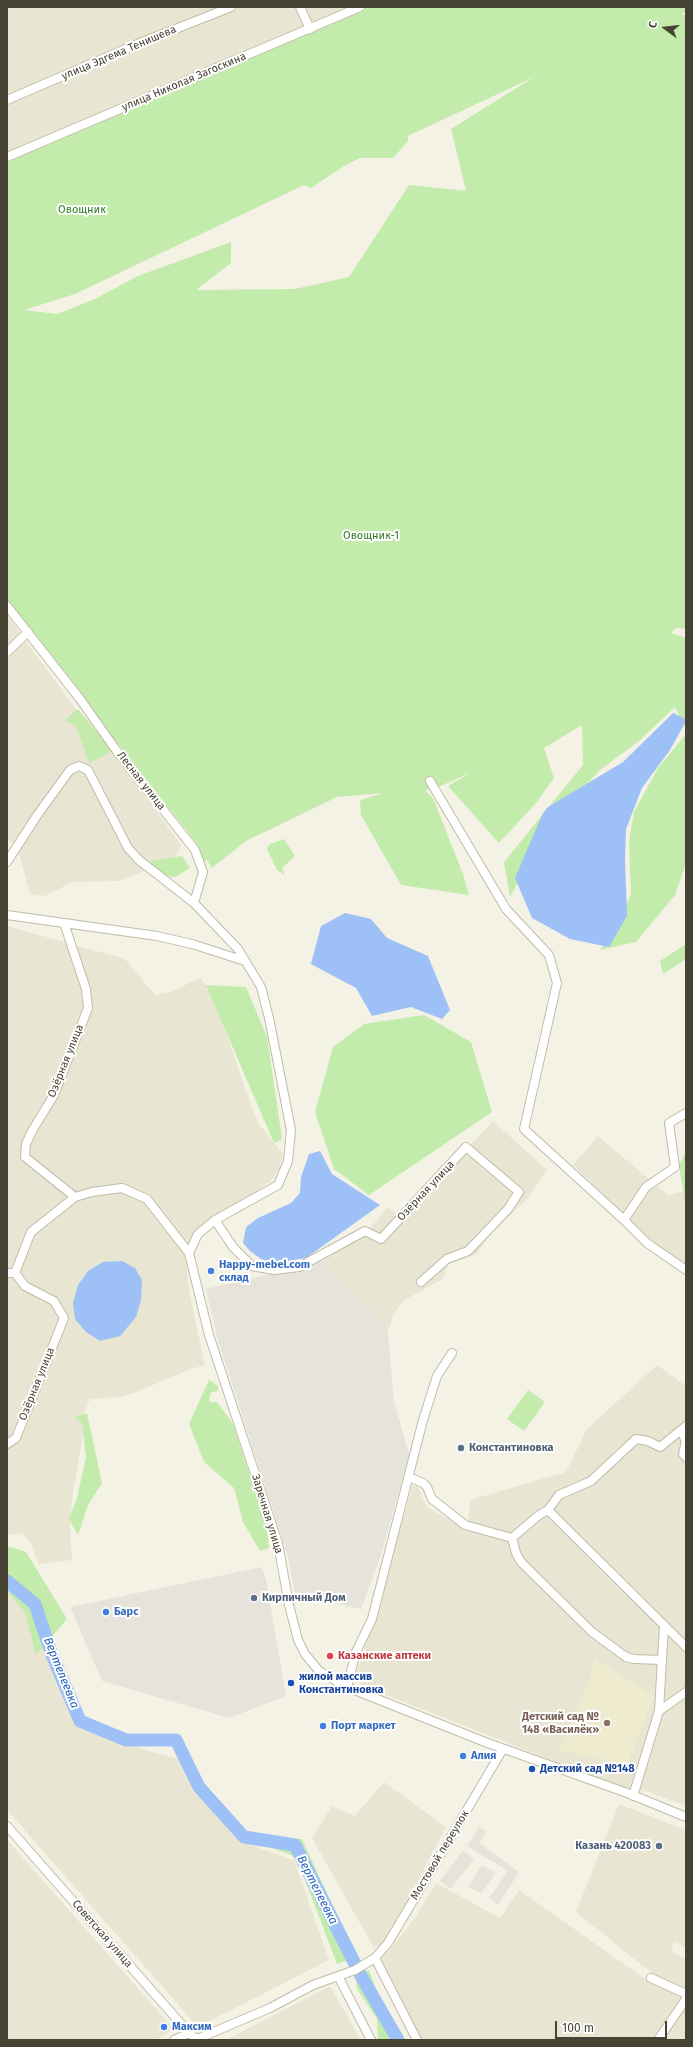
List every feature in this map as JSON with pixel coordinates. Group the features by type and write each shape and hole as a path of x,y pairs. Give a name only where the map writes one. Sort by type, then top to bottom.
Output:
{"street":[{"name":"улица Эдгема Тенишева","path":"7,100 130,47 231,7"},
{"path":"300,7 310,29"},
{"name":"улица Николая Загоскина","path":"7,157 360,7"},
{"name":"Лесная улица","path":"7,606 116,750 195,850 203,872 194,903"},
{"path":"7,652 28,632"},
{"path":"7,862 34,820 70,770 79,766 88,770 128,848 139,860 194,903 238,949 261,987 269,1018 291,1130 288,1161 278,1185 215,1220 198,1234 189,1253"},
{"path":"430,781 506,909 549,955 557,983 524,1129 624,1220 647,1243 686,1270"},
{"path":"7,915 164,938 192,944 245,961"},
{"name":"Озёрная улица","path":"64,923 86,989 88,1008 54,1095 32,1131 26,1144 25,1158 75,1198"},
{"path":"624,1220 646,1187 675,1167 669,1123 686,1113"},
{"name":"Озёрная улица","path":"215,1220 233,1248 252,1266 274,1270 299,1267 365,1231 382,1239 466,1147 519,1192 508,1209 468,1251 447,1259 421,1282"},
{"name":"Озёрная улица","path":"7,1444 16,1438 64,1318 54,1301 25,1286 11,1273 31,1232 75,1198 92,1192 122,1188 147,1198 189,1253"},
{"name":"Заречная улица","path":"189,1253 209,1335 278,1543 289,1605 298,1640 305,1654 319,1671 347,1687 503,1749 633,1796 686,1817"},
{"path":"347,1687 356,1652 372,1618 423,1420 437,1376 452,1353"},
{"path":"512,1538 538,1515 548,1510 559,1495 590,1481 636,1439 648,1441 660,1447 683,1429 686,1441 683,1454 686,1457"},
{"path":"409,1477 423,1483 432,1499 465,1525 512,1538"},
{"path":"548,1510 686,1647"},
{"path":"512,1538 516,1553 521,1562 592,1632 626,1657 634,1660 662,1660"},
{"path":"633,1796 660,1711 664,1625"},
{"path":"660,1711 686,1692"},
{"name":"Мостовой переулок","path":"198,2040 270,2008 313,1985 355,1970 375,1958 388,1943 503,1749"},
{"name":"Советская улица","path":"7,1826 189,2033 198,2040"},
{"path":"375,1958 418,2040"},
{"path":"338,1976 371,2040"},
{"path":"651,1978 686,1994"},
{"path":"658,2040 686,1999"},
{"path":"174,2040 189,2033"}],"shaded area":[{"path":"7,7 363,7 364,9 7,162"},
{"path":"7,615 77,711 126,769 181,845 175,859 118,881 72,882 45,896 30,894 18,849 7,838"},
{"path":"7,926 125,959 155,995 171,992 200,978 213,993 258,1123 283,1154 279,1168 271,1181 246,1199 218,1213 189,1247 186,1262 189,1291 205,1365 191,1369 134,1393 120,1397 90,1399 84,1413 82,1440 72,1499 70,1529 72,1560 38,1564 32,1545 22,1533 7,1535"},
{"path":"493,1121 547,1170 527,1199 489,1236 477,1254 448,1264 443,1279 403,1301 394,1313 388,1332 378,1315 321,1262 371,1227 388,1207 402,1218"},
{"path":"598,1136 668,1195 686,1191 686,1267 659,1248 573,1165"},
{"path":"321,1262 378,1315 388,1332 394,1401 409,1455 381,1555 361,1609 295,1594 287,1553 219,1344 206,1289"},
{"path":"657,1365 686,1386 686,1806 646,1791 617,1786 363,1686 358,1681 357,1671 375,1617 412,1487 417,1485 427,1507 465,1529 468,1523 470,1500 566,1472 587,1429"},
{"path":"262,1567 266,1580 286,1696 229,1718 102,1681 70,1607"},
{"path":"7,1591 24,1605 78,1725 127,1745 182,1760 193,1781 241,1840 247,1844 294,1860 329,1960 198,2027 7,1810"},
{"name":"Детский сад № 148 «Василёк»","path":"594,1657 654,1696 627,1765 559,1750 591,1676"},
{"path":"384,1782 446,1827 387,1940 374,1948 312,1838 332,1806 355,1816"},
{"path":"619,1804 686,1830 686,1947 674,1942 671,1951 686,1959 686,2040 422,2040 380,1962 415,1918 436,1883 500,1918 519,1890 651,1983 658,1978 576,1912"},
{"path":"479,1827 486,1832 479,1843 519,1872 498,1905 489,1898 508,1871 467,1846"},
{"path":"7,1840 174,2029 156,2040 7,2040"},
{"path":"463,1850 474,1859 451,1889 440,1881"},
{"path":"482,1865 496,1873 481,1893 468,1887"},
{"path":"330,1986 361,2040 226,2040"}],"green space":[{"name":"Овощник-1","path":"363,7 686,7 686,12 681,14 686,15 686,629 676,628 671,633 686,638 686,729 675,707 639,741 600,770 549,823 510,897 504,862 583,765 582,725 544,748 554,778 536,803 499,843 448,786 470,773 436,788 425,790 433,798 463,874 469,895 401,885 361,815 360,800 384,793 337,797 246,841 212,868 207,860 204,861 196,849 199,848 195,841 7,603 7,162 363,9","holes":["534,77 451,129 466,191 409,185 349,277 295,289 196,290 231,263 231,242 138,276 95,299 57,314 24,310 75,294 304,185 311,188 344,166 360,158 393,158 408,141 408,136"]},
{"path":"78,709 112,751 89,763 76,726 65,720"},
{"path":"686,734 686,863 675,895 636,942 600,950 610,936 631,895 629,841 634,812 658,768"},
{"path":"284,839 295,856 282,868 285,875 277,870 267,849 270,844"},
{"path":"182,856 190,868 175,877 154,875 151,861"},
{"path":"686,944 686,959 663,974 660,961"},
{"path":"206,985 246,987 267,1037 282,1139 274,1143"},
{"path":"424,1015 471,1042 492,1112 369,1195 334,1169 315,1112 333,1047 364,1024"},
{"path":"686,1152 686,1209 679,1165"},
{"path":"209,1380 218,1386 218,1391 211,1392 209,1402 217,1402 233,1424 267,1528 269,1548 260,1551 243,1522 234,1488 204,1462 189,1424"},
{"path":"528,1390 545,1402 524,1431 507,1419"},
{"path":"87,1413 102,1483 88,1505 78,1535 69,1519 77,1498 86,1457 82,1423 75,1417"},
{"path":"7,1546 26,1552 67,1619 36,1655 25,1612 7,1591"},
{"path":"244,1837 302,1839 356,1957 337,1964 302,1872 293,1856"},
{"path":"369,1970 379,1997 404,2040 378,2040 377,2019 357,1989 356,1978"}],"water":[{"path":"673,713 686,719 686,721 670,750 642,788 626,829 625,860 627,916 609,947 570,939 532,918 515,878 543,813 548,807 623,762"},
{"path":"345,913 371,919 387,938 428,956 450,1010 442,1019 411,1007 372,1016 356,988 311,964 321,926"},
{"path":"320,1151 332,1174 380,1205 306,1258 280,1262 270,1262 261,1259 250,1251 243,1243 246,1227 258,1218 291,1203 300,1193 301,1177 309,1154"},
{"path":"122,1261 135,1268 142,1280 141,1300 136,1317 120,1336 100,1341 86,1332 75,1319 73,1303 78,1285 88,1271 103,1262"}],"waterway":[{"name":"Вертелеевка","path":"7,1581 35,1604 52,1655 80,1721 126,1740 176,1740 199,1787 244,1837 295,1845 360,1974 398,2040"}],"place":[{"name":"Happy-mebel.com склад","path":"211,1271"},
{"name":"Константиновка","path":"461,1448"},
{"name":"Кирпичный Дом","path":"254,1598"},
{"name":"Барс","path":"106,1612"},
{"name":"Казанские аптеки","path":"330,1656"},
{"name":"жилой массив Константиновка","path":"291,1683"},
{"name":"Детский сад № 148 «Василёк»","path":"607,1723"},
{"name":"Порт маркет","path":"323,1726"},
{"name":"Алия","path":"463,1756"},
{"name":"Детский сад №148","path":"532,1769"},
{"name":"Казань 420083","path":"659,1846"},
{"name":"Максим","path":"164,2027"}],"park label":[{"name":"Овощник","path":"82,210"}]}
